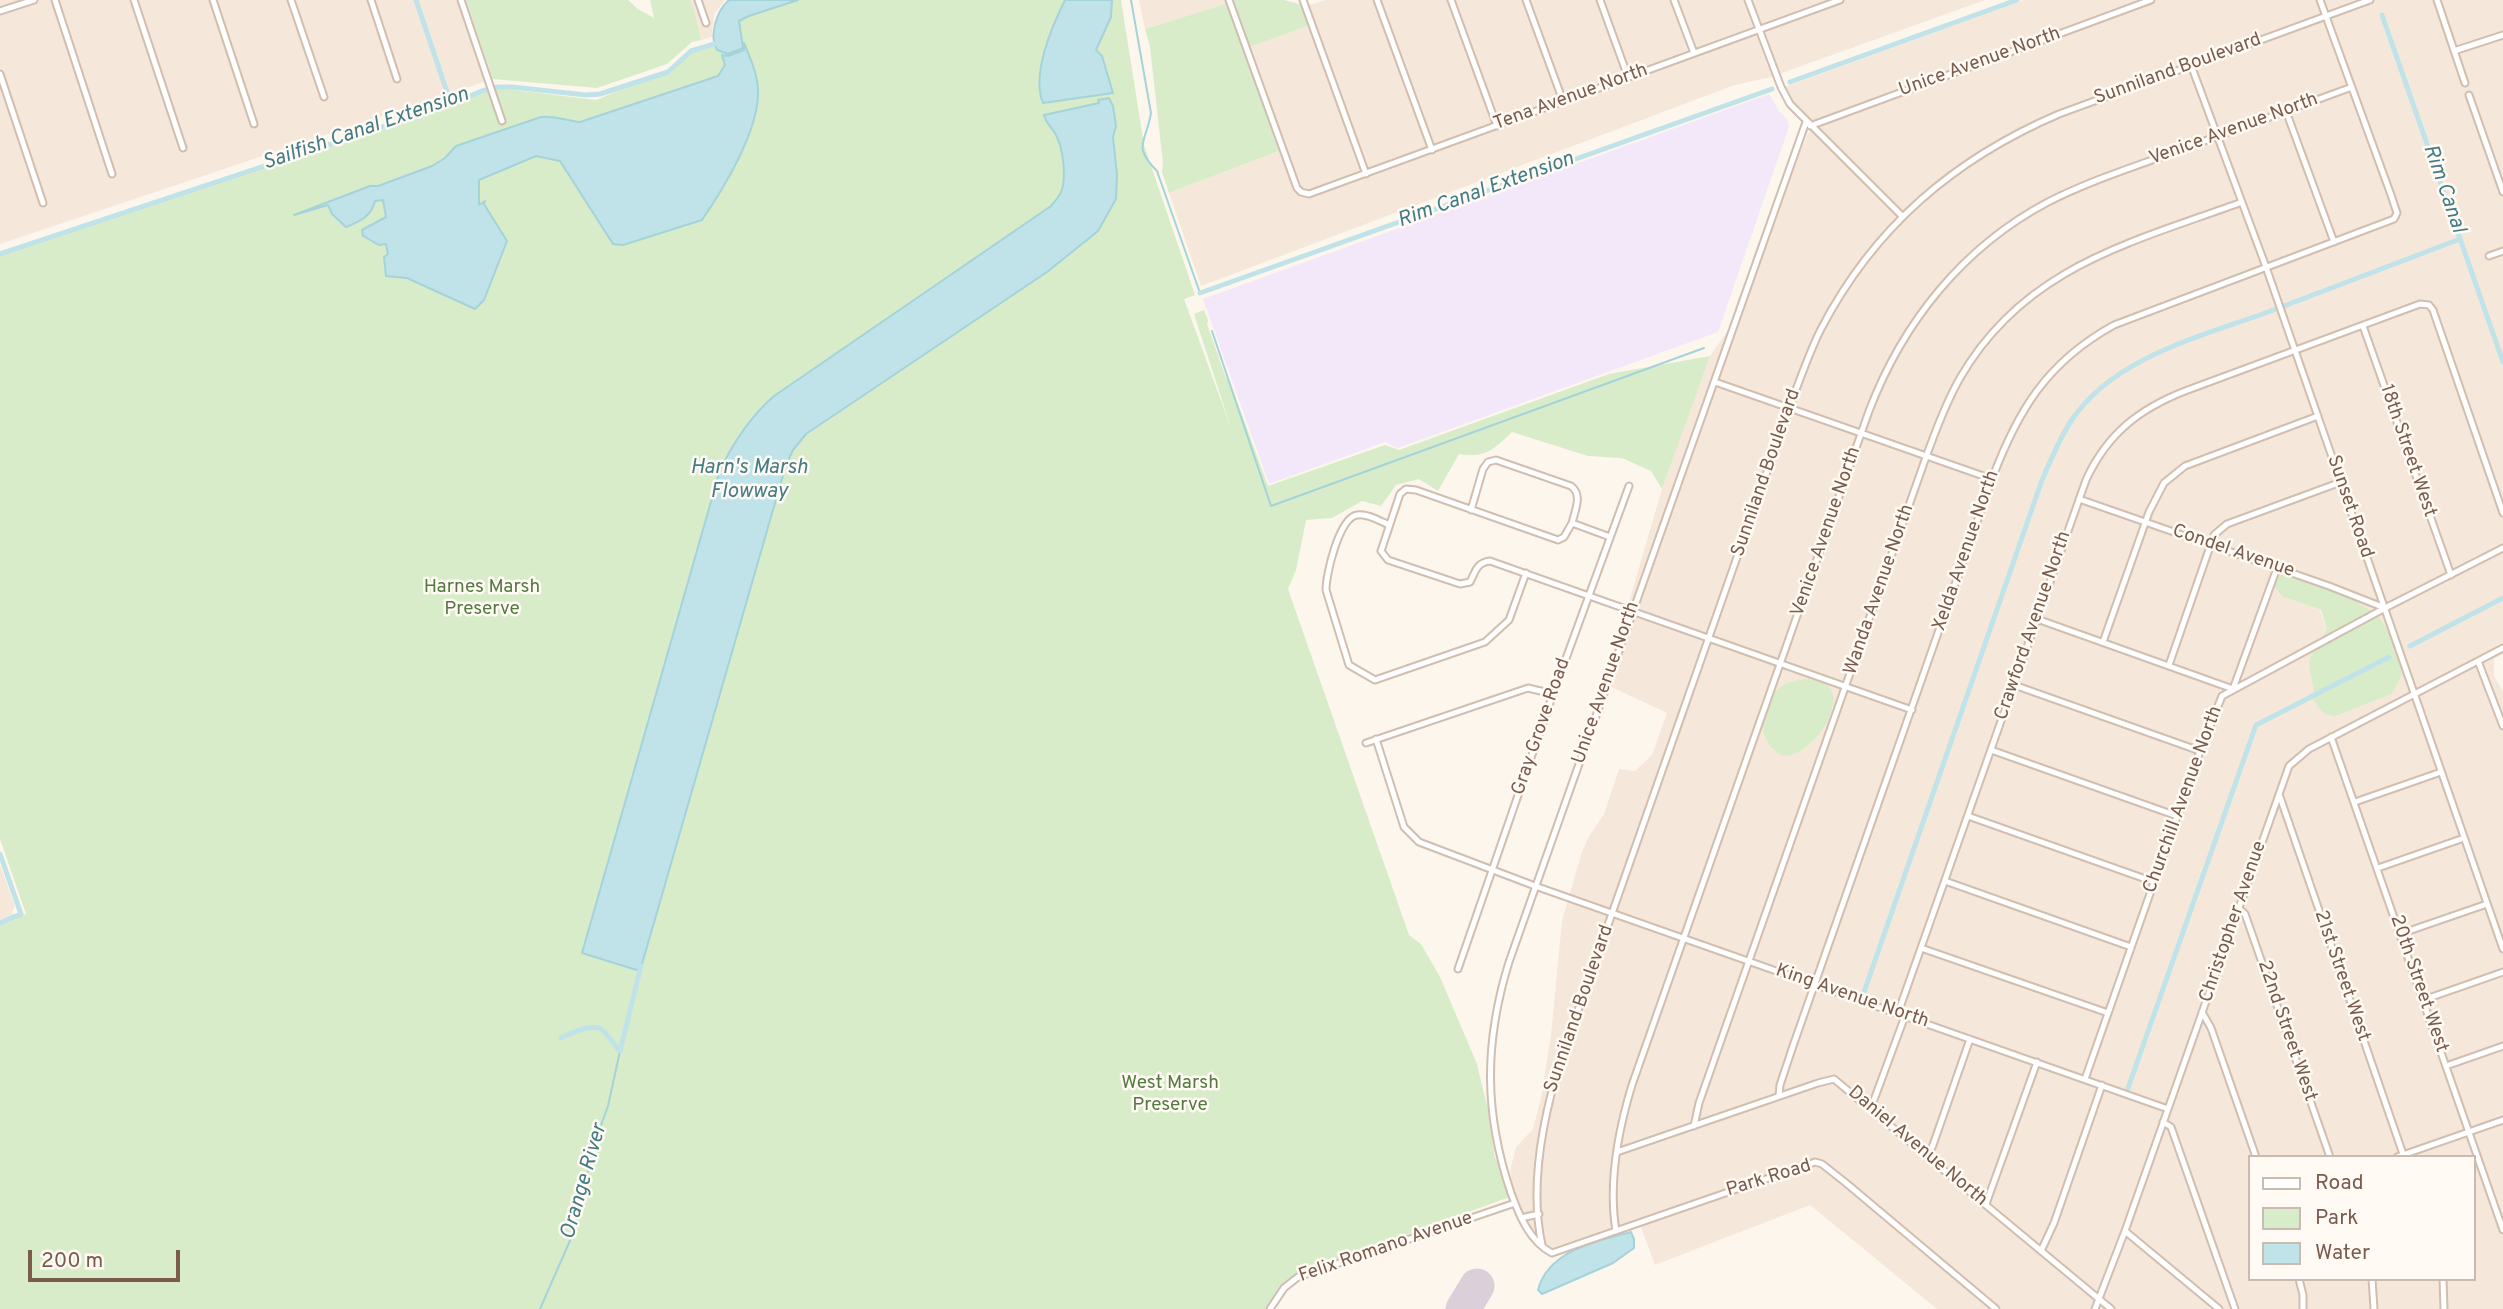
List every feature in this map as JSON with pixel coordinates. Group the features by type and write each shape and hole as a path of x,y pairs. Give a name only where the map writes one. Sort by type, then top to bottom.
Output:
{"street":[{"path":"0,11 34,0"},
{"path":"55,0 112,174"},
{"path":"134,0 183,148"},
{"path":"213,0 254,124"},
{"path":"291,0 324,97"},
{"path":"371,0 397,79"},
{"path":"461,0 502,121"},
{"path":"698,0 706,23"},
{"name":"Tena Avenue North","path":"1229,0 1297,188 1301,192 1314,193 1759,30 1824,3 1840,0"},
{"path":"1303,0 1366,174"},
{"path":"1377,0 1432,150"},
{"path":"1451,0 1497,126"},
{"path":"1526,0 1563,102"},
{"path":"1600,0 1628,77"},
{"path":"1674,0 1694,53"},
{"path":"1748,0 1790,104 1902,216"},
{"name":"Unice Avenue North","path":"1543,1248 1521,1218 1496,1140 1490,1102 1490,1061 1500,991 1632,611 1808,124 2151,0"},
{"path":"2320,0 2351,87"},
{"name":"Sunniland Boulevard","path":"1543,1248 1539,1214 1539,1166 1549,1100 1562,1056 1789,409 1810,355 1834,306 1864,261 1902,216 1955,171 2010,137 2059,114 2370,0"},
{"path":"2437,0 2465,83"},
{"path":"2454,51 2503,34"},
{"name":"Sunset Road","path":"2191,65 2266,267 2503,949"},
{"path":"0,74 43,203"},
{"name":"Venice Avenue North","path":"1616,1231 1617,1152 1629,1094 1861,434 1878,388 1903,338 1941,286 1986,243 2016,221 2063,195 2351,87"},
{"name":"Xelda Avenue North","path":"1779,1096 1780,1085 1992,479 2010,433 2029,399 2051,373 2080,346 2102,331 2133,316 2394,219 2397,213 2351,87"},
{"path":"2469,95 2503,192"},
{"path":"2286,111 2334,242"},
{"name":"Wanda Avenue North","path":"1694,1126 1699,1103 1927,457 1944,411 1970,362 1997,327 2033,295 2072,268 2101,254 2242,202"},
{"path":"2489,256 2503,251"},
{"name":"Crawford Avenue North","path":"1871,1108 1921,948 2079,499 2091,468 2103,448 2126,423 2142,411 2185,391 2420,304 2429,306 2433,310 2503,513"},
{"name":"18th Street West","path":"2363,326 2451,575"},
{"path":"1715,382 1992,479"},
{"path":"2103,642 2160,488 2179,470 2203,459 2318,416"},
{"path":"1471,510 1483,469 1488,462 1496,460 1571,486 1577,490 1578,496 1572,523 1564,537 1558,540 1471,510 1416,490 1406,489 1400,494 1381,551 1388,560 1460,584 1470,582 1476,567 1482,562 1490,561 1912,710"},
{"path":"2169,665 2214,535 2227,524 2341,482"},
{"name":"Gray Grove Road","path":"1458,969 1553,694 1629,486"},
{"name":"Condel Avenue","path":"2079,499 2385,608"},
{"path":"1389,524 1360,514 1350,517 1344,525 1326,578 1326,590 1349,665 1376,680 1485,642 1509,620 1525,573"},
{"path":"1572,523 1610,537"},
{"name":"Churchill Avenue North","path":"2085,1079 2218,701 2233,689 2503,548"},
{"path":"2037,619 2233,689 2277,568"},
{"name":"Christopher Avenue","path":"2095,1309 2125,1231 2278,794 2293,761 2331,737 2503,648"},
{"path":"2478,661 2503,726"},
{"path":"2014,685 2200,751"},
{"path":"1366,743 1528,688 1553,694"},
{"name":"20th Street West","path":"2331,737 2503,1230"},
{"name":"King Avenue North","path":"1376,739 1405,827 1419,842 1535,886 2168,1109"},
{"path":"1991,750 2177,816"},
{"path":"2355,802 2441,772"},
{"name":"21st Street West","path":"2278,794 2401,1155"},
{"path":"1968,816 2154,882"},
{"path":"2378,868 2464,838"},
{"path":"1945,881 2131,947"},
{"path":"2400,934 2487,904"},
{"name":"22nd Street West","path":"2238,908 2245,914 2329,1155"},
{"path":"1921,948 2108,1013"},
{"path":"2423,1000 2503,972"},
{"path":"2202,1012 2211,1028 2255,1155"},
{"path":"1927,1156 1970,1039"},
{"path":"2446,1066 2503,1046"},
{"path":"1986,1204 2037,1062"},
{"name":"Daniel Avenue North","path":"1617,1152 1834,1079 2111,1309"},
{"path":"2041,1251 2054,1223 2102,1085"},
{"path":"2404,1155 2503,1120"},
{"path":"2163,1122 2171,1127 2235,1309"},
{"name":"Park Road","path":"1543,1248 1552,1253 1815,1162 1822,1164 1846,1183 1996,1309"},
{"name":"Felix Romano Avenue","path":"1270,1309 1284,1288 1298,1277 1515,1203"},
{"path":"1521,1218 1539,1214"},
{"path":"2125,1231 2219,1309"},
{"path":"2299,1281 2303,1295 2303,1309"},
{"path":"2372,1281 2374,1309"},
{"path":"2443,1281 2444,1309"}],"shaded area":[{"path":"0,0 466,0 493,79 0,244"},
{"path":"690,0 725,0 715,13 713,37 701,40"},
{"path":"1139,0 1232,0 1233,2 1145,29"},
{"path":"1325,0 1985,0 1771,77 1735,85 1201,286 1169,193 1279,151 1243,48 1313,24 1307,6"},
{"path":"2023,0 2503,0 2503,654 2494,659 2494,676 2503,691 2503,1309 1937,1309 1810,1205 1655,1265 1638,1219 1548,1249 1529,1231 1513,1199 1510,1171 1516,1147 1533,1129 1541,1098 1551,1035 1562,921 1581,855 1588,838 1604,814 1619,769 1635,771 1652,755 1667,713 1605,684 1662,489 1697,389 1710,356 1744,307 1797,158 1812,126 1782,88","holes":["2273,586 2372,612 2380,617 2396,646 2402,673 2392,694 2336,716 2313,699 2315,687 2312,676 2327,629 2320,610 2283,597","1804,679 1833,698 1833,709 1810,744 1795,754 1779,754 1772,749 1798,681"]},
{"path":"1769,94 1787,119 1789,127 1718,332 1398,448 1385,442 1269,484 1203,299"},
{"path":"0,865 15,906 12,913 21,917 0,925"}],"green space":[{"path":"466,0 628,0 654,18 650,0 690,0 701,40 692,42 667,64 597,88 493,79"},
{"name":"Harnes Marsh Preserve","path":"775,0 1121,0 1144,145 1195,295 1184,299 1231,428 1194,314 1204,310 1226,378 1230,382 1268,486 1385,445 1399,450 1609,374 1710,356 1662,489 1651,471 1622,458 1588,456 1512,432 1483,454 1459,454 1438,491 1419,479 1396,485 1381,506 1362,501 1332,518 1306,520 1296,570 1288,589 1409,935 1421,944 1440,977 1477,1064 1488,1110 1495,1158 1510,1177 1513,1199 1507,1198 1296,1275 1274,1309 0,1309 0,925 26,914 0,839 0,255 499,88 596,100 669,70 696,50 733,37 737,13"},
{"path":"1232,0 1284,0 1307,6 1313,24 1243,49 1279,151 1169,193 1162,172 1150,47 1145,29"},
{"path":"2287,567 2313,581 2327,582 2380,617 2396,646 2402,674 2392,694 2336,716 2328,715 2319,709 2313,699 2309,664 2313,651 2327,629 2321,610 2283,597 2273,586 2277,570"},
{"path":"1804,679 1822,683 1831,691 1833,703 1829,717 1811,743 1799,752 1783,755 1773,749 1766,738 1762,727 1763,716 1776,691 1788,683"}],"water":[{"path":"729,0 798,0 739,21 743,48 728,54 717,50 714,31 717,17"},
{"path":"1065,0 1112,0 1111,17 1096,50 1102,56 1113,93 1043,103 1040,92 1041,65 1054,23"},
{"path":"744,43 757,82 756,111 738,161 702,220 623,245 613,244 560,161 536,156 479,180 479,205 485,201 484,204 507,241 484,300 475,309 407,278 386,276 386,244 379,245 363,236 362,230 386,217 383,200 375,201 368,214 346,227 332,214 328,205 294,215 432,166 445,158 456,146 541,117 580,122 718,76 725,65 722,55 728,56 744,50"},
{"name":"Harn's Marsh Flowway","path":"1109,98 1116,126 1113,137 1117,175 1116,199 1098,231 1047,272 806,434 793,450 786,465 640,971 582,953 720,470 737,439 757,412 774,396 1051,206 1063,186 1063,163 1058,141 1044,115 1099,103 1098,100"},
{"path":"1631,1232 1634,1248 1613,1263 1542,1294 1538,1290 1543,1277 1563,1257 1589,1244"}],"waterway":[{"path":"416,0 451,104"},
{"path":"1131,0 1151,113 1143,150 1149,163 1157,171 1200,293"},
{"name":"Rim Canal Extension","path":"1790,82 2017,0"},
{"name":"Rim Canal","path":"2382,15 2503,362"},
{"name":"Sailfish Canal Extension","path":"0,254 451,104 482,91 512,87 586,95 600,94 668,72 691,51 718,43"},
{"name":"Rim Canal Extension","path":"1200,293 1772,89"},
{"path":"2284,306 2460,239"},
{"path":"1863,995 2042,480 2071,421 2090,398 2112,379 2136,364 2163,350 2276,309"},
{"path":"1212,331 1271,506 1704,348"},
{"path":"2410,646 2503,598"},
{"path":"2127,1091 2256,725 2389,657"},
{"path":"0,854 21,914 0,923"},
{"path":"620,1051 641,966"},
{"path":"561,1038 581,1029 597,1027 604,1031 620,1051"},
{"name":"Orange River","path":"540,1309 572,1236 595,1142 608,1106 620,1051"}],"runway":[{"path":"1463,1309 1477,1286"}],"park label":[{"name":"West Marsh Preserve","path":"1170,1095"}]}
